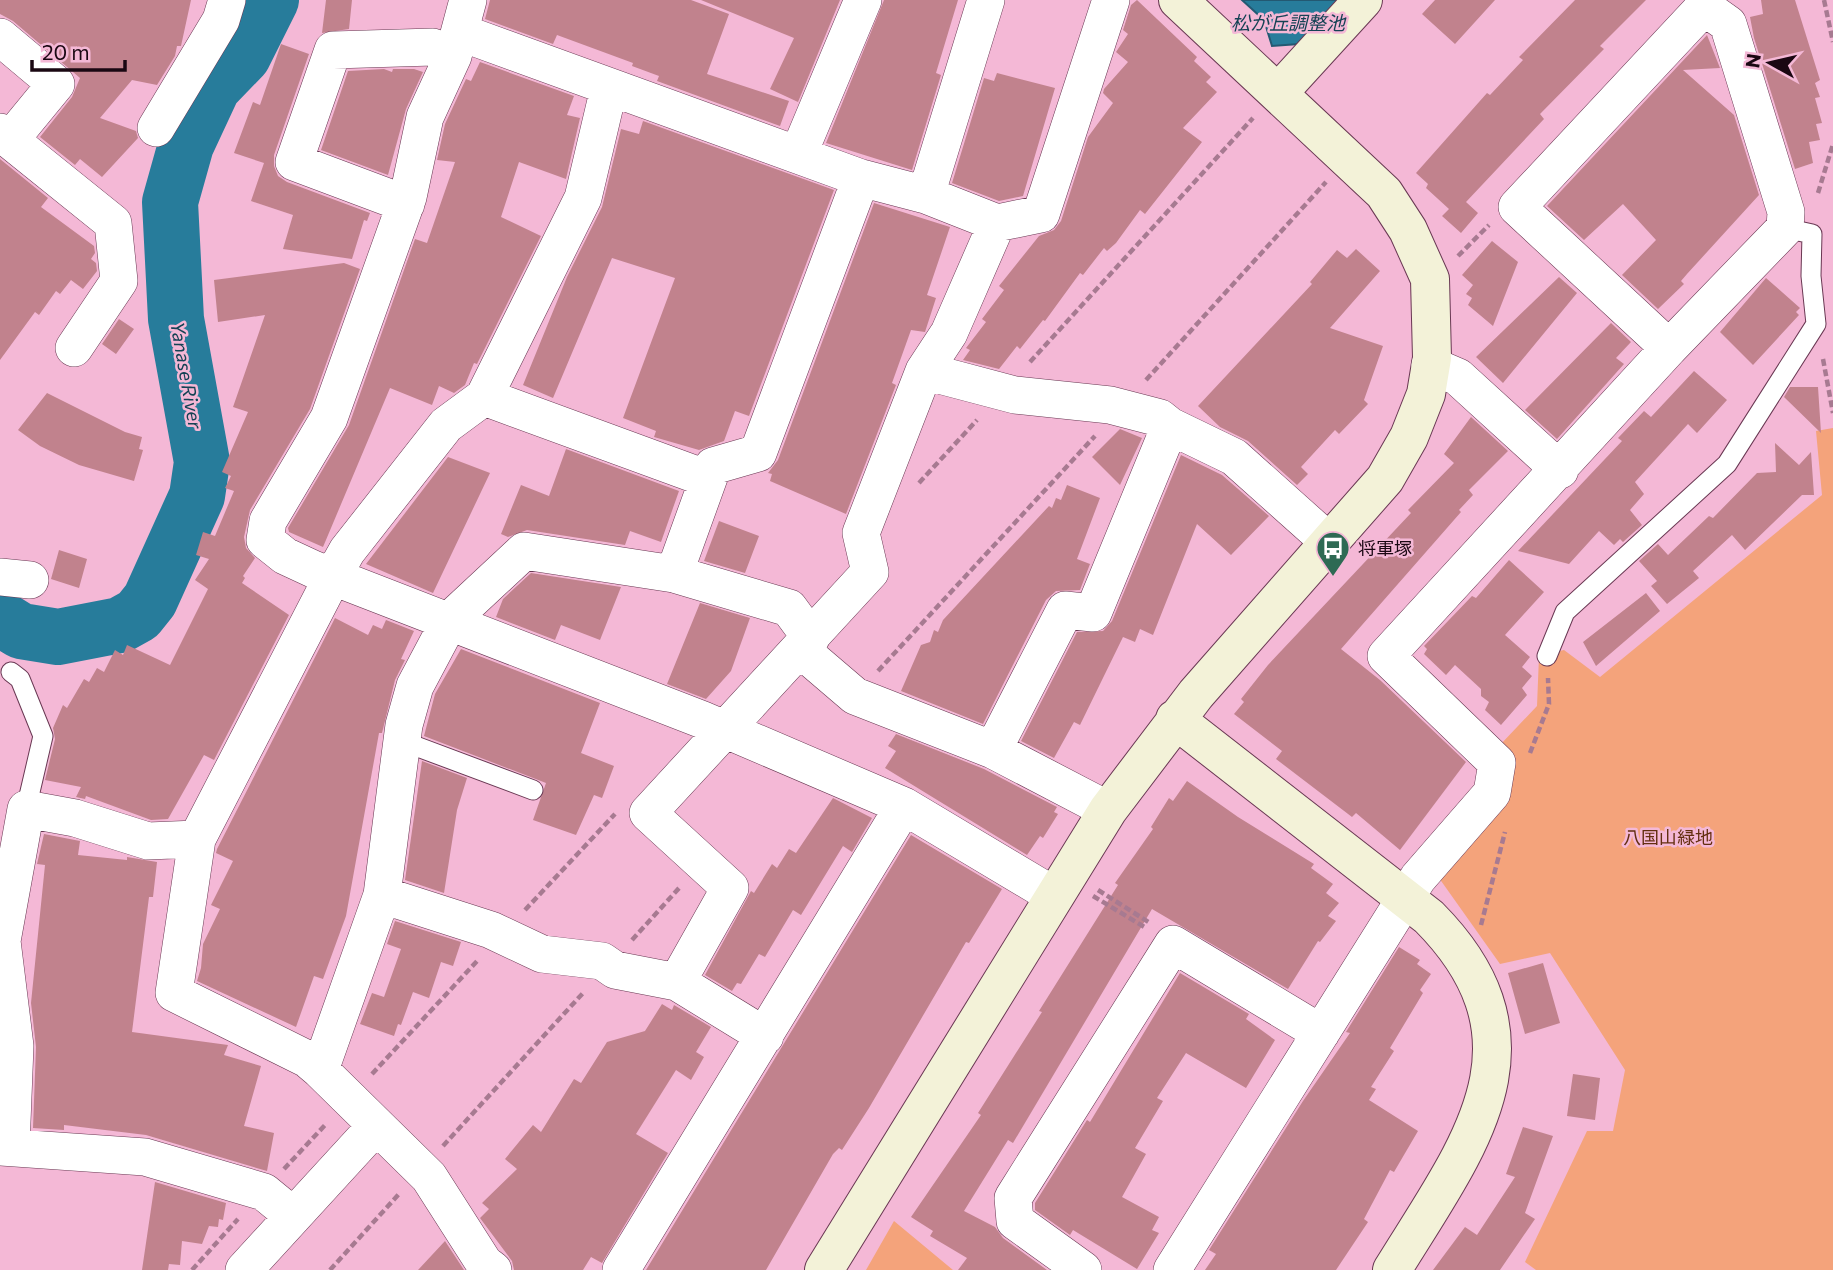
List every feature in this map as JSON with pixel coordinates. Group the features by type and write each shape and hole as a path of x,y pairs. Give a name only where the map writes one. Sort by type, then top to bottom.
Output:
{"street":[{"path":"156,128 221,20 227,0"},
{"path":"798,155 863,0"},
{"path":"926,195 986,0"},
{"path":"461,30 609,88 861,178 926,195 997,223 1041,214 1111,0"},
{"path":"824,1270 1070,894 1108,810 1175,719 1385,479 1409,437 1426,394 1433,307 1430,279 1408,230 1384,193 1178,0"},
{"path":"1279,92 1363,0"},
{"path":"1172,1270 1406,897 1492,793 1497,763 1387,656 1669,348 1798,231 1786,212 1728,24 1704,7 1517,207 1669,348"},
{"path":"461,30 425,117 405,204 329,418 268,521 265,540 285,556 332,576 727,730 904,806 1070,894"},
{"path":"405,204 295,162 333,50 433,47 461,30"},
{"path":"0,37 56,84 5,136 113,222 119,281 74,348"},
{"path":"493,1270 484,1263 422,1170 320,1070 307,1059 174,993 197,839 332,576 348,551 446,425 484,397 583,198 609,88"},
{"path":"674,574 713,466 758,453 861,178"},
{"path":"677,982 730,888 648,813 870,572 861,533 924,371 949,333 997,223"},
{"path":"1430,365 1458,377 1560,470"},
{"path":"924,371 1015,395 1110,405 1160,418 1170,426 1234,457 1328,541"},
{"path":"484,397 708,479"},
{"path":"993,750 1065,610 1093,613 1170,426"},
{"path":"320,1070 382,895 402,741 415,686 450,620 524,551 674,574 789,608 805,643 855,696 993,750 1108,810"},
{"path":"1175,719 1406,897 1457,945 1482,987 1492,1034 1491,1075 1483,1110 1468,1146 1392,1270"},
{"path":"621,1270 904,806"},
{"path":"197,839 148,841 75,818 26,809 6,880 2,941 15,1046 6,1147 145,1157 264,1192 292,1215"},
{"path":"382,895 491,930 542,954 601,961 615,970 677,982 765,1036"},
{"path":"1083,1270 1015,1221 1013,1198 1173,944 1321,1033"},
{"path":"244,1270 376,1126"}],"lane":[{"path":"1548,656 1564,612 1727,464 1816,324 1811,276 1798,231"},
{"path":"11,672 20,679 43,736 26,809"},
{"path":"402,741 533,790"}],"path":[{"path":"1824,0 1833,42"},
{"path":"1798,231 1833,144"},
{"path":"1450,264 1506,208 1517,207"},
{"path":"1816,324 1831,386 1833,413"},
{"path":"330,1270 702,863"},
{"path":"1092,886 1165,932 1173,944"},
{"path":"1070,894 1173,944"}],"green space":[{"name":"八国山緑地","path":"1833,428 1833,1270 1536,1270 1525,1262 1587,1131 1613,1131 1625,1070 1550,953 1500,964 1439,878 1500,745 1537,706 1539,656 1564,650 1600,677 1822,495 1816,431"},
{"path":"894,1221 953,1270 866,1270"}],"water":[{"name":"松が丘調整池","path":"1242,0 1339,0 1299,44 1272,46 1264,20"}],"building":[{"path":"0,0 191,0 181,46 177,46 175,56 157,85 132,80 100,118 136,131 138,138 102,177 80,159 75,165 40,137 72,97 80,78 13,21 0,14"},
{"path":"326,0 352,0 349,29 322,33"},
{"path":"490,0 691,0 729,14 707,74 789,101 780,126 657,81 659,76 632,66 633,63 557,35 553,44 485,19"},
{"path":"701,0 840,0 798,102 770,89 794,38"},
{"path":"884,0 958,0 936,73 941,75 912,170 826,143"},
{"path":"1137,0 1197,57 1194,61 1211,77 1206,82 1217,92 1183,128 1202,142 1145,214 1140,210 1116,243 1107,251 1104,248 1083,275 1080,273 1045,321 1043,320 1020,349 1017,346 999,369 963,360 970,350 966,348 986,322 982,319 1004,290 999,286 1039,236 1054,230 1061,221 1088,137 1113,103 1103,93 1104,89 1128,62 1116,52 1128,34 1123,30 1131,5"},
{"path":"1435,0 1495,0 1455,44 1422,14"},
{"path":"1575,0 1646,0 1600,46 1604,49 1540,114 1544,119 1466,202 1478,213 1461,233 1442,216 1449,209 1426,188 1428,184 1416,173 1487,93 1490,95 1523,60 1519,57"},
{"path":"1761,0 1795,0 1820,80 1815,83 1820,97 1815,98 1822,123 1816,124 1820,140 1809,142 1813,163 1795,169 1754,38 1750,17 1763,14"},
{"path":"1707,35 1720,68 1683,70 1734,115 1759,195 1681,281 1684,284 1658,309 1622,275 1656,240 1623,204 1584,240 1547,206"},
{"path":"281,44 309,54 274,155 274,166 278,176 287,182 370,213 367,221 364,220 352,259 283,249 293,215 251,201 264,163 234,153 253,102 260,105"},
{"path":"480,62 574,96 567,115 580,118 566,179 519,162 501,217 541,236 477,364 474,363 465,385 454,393 439,386 432,405 390,388 323,547 289,532 288,528 349,425 415,239 427,243 455,162 437,160 445,124 466,79 471,81"},
{"path":"384,69 392,72 393,69 414,69 423,72 406,109 388,175 321,150 348,71"},
{"path":"997,73 1055,88 1023,196 999,201 952,183 984,78 994,81"},
{"path":"643,121 834,190 749,416 735,411 724,441 699,450 654,437 656,431 623,418 675,278 612,258 553,398 523,385 567,277 602,207 621,129 639,134"},
{"path":"0,159 48,198 41,207 94,246 95,253 91,259 96,263 97,271 83,289 71,280 60,294 56,291 39,315 35,312 0,360"},
{"path":"874,203 950,227 927,295 936,298 925,332 911,330 892,383 896,385 846,514 770,481 772,474 768,473 778,460"},
{"path":"1492,241 1518,262 1493,326 1468,305 1472,298 1466,294 1473,285 1462,275"},
{"path":"1356,249 1380,271 1330,328 1383,346 1364,400 1368,404 1339,434 1335,430 1301,467 1308,474 1297,485 1248,441 1220,427 1198,406 1312,284 1310,282 1337,250 1347,258"},
{"path":"344,263 360,269 310,409 250,510 244,537 246,548 255,558 243,576 245,578 242,583 289,615 214,760 204,755 168,819 151,820 86,796 85,799 76,797 81,787 45,780 55,739 53,728 63,705 67,708 84,679 89,682 97,668 104,672 115,650 123,655 127,645 170,665 208,589 195,580 209,559 196,555 203,532 215,536 234,491 225,488 231,476 222,472 248,412 233,407 265,315 218,322 214,280"},
{"path":"1559,277 1577,293 1503,383 1476,357"},
{"path":"1766,278 1800,308 1796,312 1799,315 1753,365 1720,332"},
{"path":"119,319 134,329 116,354 102,344"},
{"path":"1611,323 1631,342 1616,358 1624,364 1557,439 1525,410"},
{"path":"1694,371 1727,400 1697,433 1688,424 1635,482 1644,494 1630,510 1642,525 1623,542 1620,539 1614,545 1599,531 1569,564 1518,551 1622,441 1618,438 1644,411 1651,417"},
{"path":"1790,387 1818,387 1821,433 1784,397"},
{"path":"47,393 125,432 142,437 139,449 143,450 134,481 79,465 40,446 18,430"},
{"path":"1471,417 1508,451 1469,490 1473,495 1459,510 1461,512 1341,649 1380,680 1466,762 1400,850 1356,813 1352,817 1276,759 1282,751 1234,714 1244,702 1241,699 1268,665 1411,513 1408,510 1454,463 1444,454"},
{"path":"1120,429 1142,438 1120,485 1092,457"},
{"path":"1775,443 1799,465 1811,452 1814,495 1802,495 1745,550 1732,535 1693,571 1699,578 1667,604 1651,586 1657,581 1639,561 1658,544 1668,555 1709,516 1713,518 1757,473 1776,472"},
{"path":"566,449 679,491 661,542 630,531 625,545 527,530 508,537 501,534 521,485 549,496"},
{"path":"1181,455 1222,475 1269,516 1231,555 1197,524 1153,635 1140,629 1135,642 1123,637 1080,725 1074,722 1054,758 1021,741 1077,632 1103,631 1112,621"},
{"path":"448,457 490,473 433,593 366,564"},
{"path":"1067,485 1100,498 1077,559 1090,564 1080,590 1056,591 1046,600 983,724 901,691 921,645 930,642 934,630 938,632 943,620 1049,506 1052,508 1056,498 1061,500"},
{"path":"719,521 759,536 745,573 704,561"},
{"path":"59,550 87,559 79,588 51,579"},
{"path":"1509,560 1544,592 1505,635 1530,657 1522,667 1532,676 1522,688 1527,695 1501,725 1485,710 1489,702 1481,696 1481,689 1455,665 1446,675 1424,654 1427,649 1424,646 1472,596 1476,598"},
{"path":"531,573 621,587 600,640 561,625 555,640 496,617 503,599"},
{"path":"1646,593 1660,611 1596,666 1583,642"},
{"path":"700,603 750,618 731,671 706,699 667,684"},
{"path":"335,618 368,635 373,625 382,629 386,620 414,631 401,659 405,660 395,680 382,733 379,733 346,916 323,979 314,976 296,1027 197,981 203,944 220,909 211,905 233,861 216,853 217,849"},
{"path":"461,649 600,703 581,753 614,766 602,798 594,795 576,835 533,820 546,783 424,736 435,694"},
{"path":"896,734 984,769 1057,807 1054,812 1058,814 1043,838 1040,836 1027,855 885,768 896,751 888,746"},
{"path":"422,761 467,778 457,810 444,893 405,880"},
{"path":"1187,781 1238,817 1314,864 1311,868 1333,884 1326,893 1339,903 1328,916 1336,921 1320,942 1318,941 1288,989 1152,909 1013,1143 1008,1140 964,1211 995,1227 1003,1238 1047,1270 958,1270 967,1258 930,1236 933,1231 911,1217 981,1115 978,1113 1118,885 1115,883 1153,829 1151,827 1169,798 1173,801"},
{"path":"833,798 872,818 852,852 843,846 801,915 793,910 765,957 759,954 741,984 737,983 732,991 705,975 751,891 754,893 772,864 777,868 789,849 796,853"},
{"path":"44,834 80,841 78,855 127,860 127,857 157,862 153,897 149,897 132,1032 228,1045 224,1055 261,1066 244,1126 274,1133 267,1171 146,1135 64,1125 64,1130 33,1128 36,1047 31,1003 45,865 37,864"},
{"path":"911,835 1002,889 969,943 966,942 869,1108 842,1150 839,1148 833,1154 766,1270 646,1270"},
{"path":"395,921 461,942 453,966 441,962 429,998 413,992 394,1036 360,1024 372,993 384,997 401,949 387,944"},
{"path":"1399,947 1420,960 1417,964 1431,974 1420,990 1423,993 1390,1048 1394,1051 1371,1087 1376,1089 1369,1100 1418,1131 1394,1172 1390,1170 1364,1219 1368,1222 1336,1270 1205,1270 1216,1254 1209,1250 1303,1101 1350,1033 1346,1032"},
{"path":"1543,963 1560,1023 1525,1034 1508,973"},
{"path":"1180,973 1249,1014 1246,1019 1275,1040 1246,1088 1186,1053 1157,1098 1163,1101 1135,1148 1146,1154 1122,1197 1159,1217 1152,1230 1159,1233 1137,1269 1073,1230 1070,1235 1035,1210 1035,1203 1087,1120 1090,1122"},
{"path":"662,1004 672,1010 674,1005 711,1027 696,1052 704,1057 691,1080 676,1070 636,1134 668,1153 602,1263 591,1257 583,1270 514,1270 512,1261 480,1218 489,1209 482,1203 517,1169 505,1159 533,1125 541,1132 574,1079 581,1083 607,1042 645,1031"},
{"path":"1573,1074 1600,1078 1595,1120 1567,1116"},
{"path":"1523,1127 1553,1136 1525,1213 1535,1219 1500,1270 1433,1270 1465,1227 1477,1235 1515,1177 1506,1174"},
{"path":"155,1182 226,1203 223,1220 219,1219 218,1227 209,1226 202,1244 182,1241 180,1265 169,1264 168,1270 142,1270"},
{"path":"445,1241 464,1270 418,1270"}],"waterway":[{"name":"Yanase River","path":"0,618 21,631 58,637 120,625 138,615 150,600 197,496 202,462 176,319 170,202 186,145 213,87 243,56 271,0"}],"place":[{"name":"将軍塚","path":"1333,578"}]}
